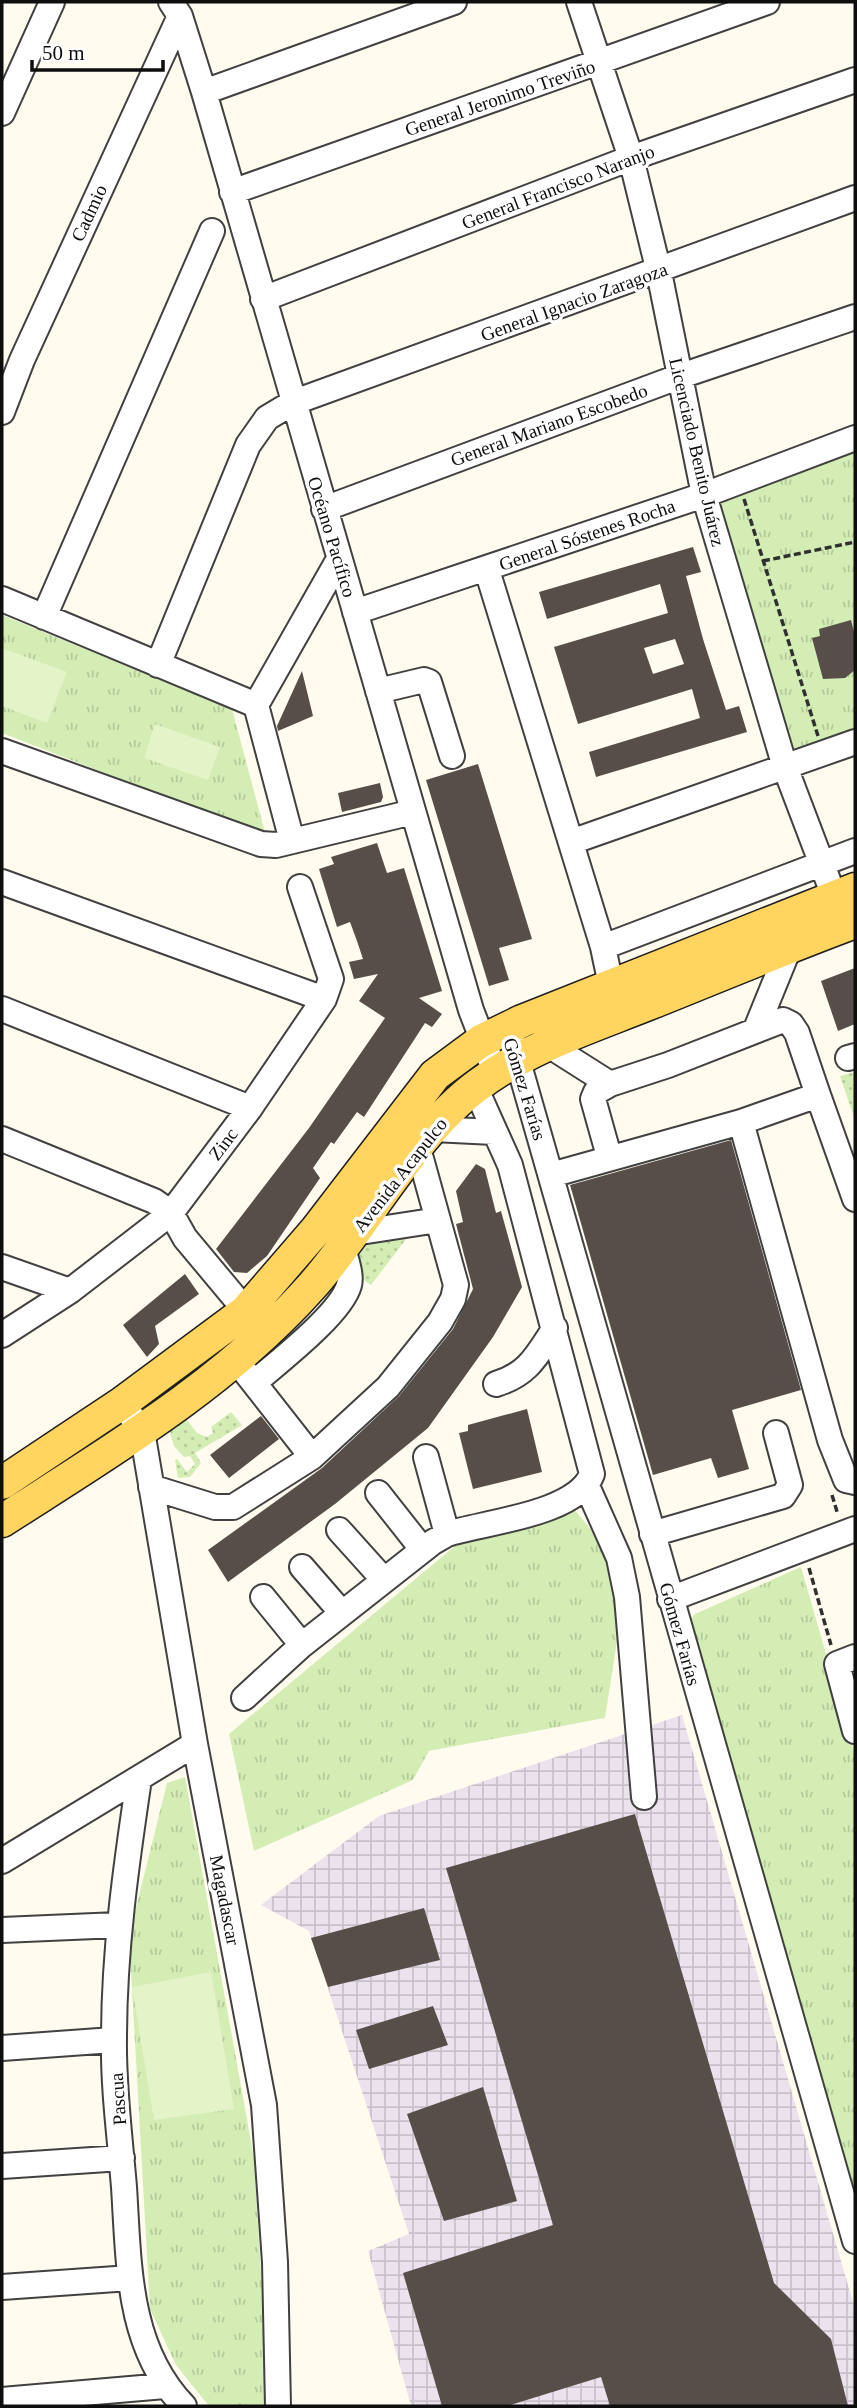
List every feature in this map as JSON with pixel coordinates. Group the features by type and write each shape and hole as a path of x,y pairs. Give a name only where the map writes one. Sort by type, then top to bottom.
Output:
{"main road":[{"name":"Avenida Acapulco","path":"2,1483 122,1403 246,1311 316,1230 435,1075 494,1035 844,892"},
{"name":"Avenida Acapulco","path":"2,1521 142,1431 245,1372 426,1139 496,1072 547,1044 789,948 854,927"}],"street":[{"path":"2,113 52,2"},
{"path":"205,92 454,2"},
{"name":"Licenciado Benito Juárez","path":"579,2 631,158 659,272 678,377 704,495 785,767 819,863 844,892"},
{"name":"General Jeronimo Treviño","path":"232,192 767,2"},
{"name":"Océano Pacífico","path":"176,9 205,92 292,403 413,812 494,1035 496,1072"},
{"name":"Cadmio","path":"2,412 12,355 176,9"},
{"name":"General Francisco Naranjo","path":"263,299 631,158 855,80"},
{"name":"General Ignacio Zaragoza","path":"158,664 248,445 267,418 292,403 659,272 855,198"},
{"path":"44,617 212,231"},
{"name":"General Mariano Escobedo","path":"324,509 678,377 855,317"},
{"name":"General Sóstenes Rocha","path":"355,612 487,570 704,495 855,438"},
{"path":"292,841 256,705 339,559"},
{"path":"487,570 603,947 611,985"},
{"path":"2,599 256,705"},
{"path":"378,691 424,680 429,682 452,756"},
{"path":"570,842 855,742"},
{"path":"2,751 232,836 261,844 292,841 413,812"},
{"path":"603,947 855,851"},
{"path":"2,882 324,999"},
{"name":"Zinc","path":"2,1335 70,1291 171,1213 250,1108 324,999 331,979 300,887"},
{"path":"756,1029 789,948"},
{"path":"2,1009 250,1108"},
{"path":"619,1156 611,1154 607,1149 593,1100 596,1092 610,1084 668,1065 783,1020 792,1024 855,1199"},
{"path":"547,1044 610,1084"},
{"path":"244,1698 302,1645 446,1534 548,1508 573,1497 587,1486 592,1474 589,1454 510,1164 494,1132 496,1072"},
{"name":"Gómez Farías","path":"496,1072 551,1175 855,2241"},
{"path":"551,1175 741,1122 818,1095"},
{"path":"741,1122 830,1440 840,1471 846,1480 855,1482"},
{"path":"151,1487 215,1507 233,1507 312,1457 388,1387 440,1322 453,1299 456,1285 438,1220 426,1139 494,1132"},
{"path":"2,1139 137,1193 171,1213 185,1238 246,1311"},
{"path":"349,1240 438,1220"},
{"path":"2,1268 70,1291"},
{"path":"496,1384 517,1378 529,1366 555,1328"},
{"path":"245,1372 312,1457"},
{"name":"Magadascar","path":"122,1403 142,1431 195,1744 264,2105 275,2262 278,2406"},
{"path":"652,1534 787,1493 790,1481 776,1433"},
{"path":"426,1457 446,1534"},
{"path":"587,1486 619,1558 627,1597 644,1797"},
{"path":"378,1493 423,1550"},
{"path":"670,1599 855,1529"},
{"path":"339,1530 384,1580"},
{"path":"302,1567 342,1614"},
{"path":"263,1597 302,1645"},
{"path":"846,1660 855,1731"},
{"path":"2,1861 195,1744"},
{"name":"Pascua","path":"139,1779 118,1925 113,2040 130,2278 140,2331 165,2386 184,2406"},
{"path":"2,1930 118,1925"},
{"path":"2,2048 113,2040"},
{"path":"2,2166 122,2158"},
{"path":"2,2287 130,2278"},
{"path":"2,2400 165,2386"}],"path":[{"path":"741,491 820,741"},
{"path":"763,561 855,542"},
{"path":"803,1550 846,1660"}],"shaded area":[{"path":"682,1715 855,2309 855,2406 411,2406 368,2251 409,2234 309,1931 261,1905 379,1816"}],"green space":[{"path":"855,449 855,729 789,752 715,500"},
{"path":"2,615 232,709 266,836 2,733"},
{"path":"2,648 67,672 47,723 2,706"},
{"path":"155,724 220,747 208,780 144,758"},
{"path":"855,1072 855,1120 840,1076"},
{"path":"410,1234 371,1285 359,1277 356,1243"},
{"path":"231,1412 242,1425 195,1453 201,1463 190,1477 178,1478 175,1460 177,1459 187,1472 195,1464 190,1456 184,1457 174,1446 168,1427 184,1416 197,1433 207,1437 213,1433 211,1427"},
{"path":"574,1509 610,1553 620,1622 605,1718 429,1751 413,1780 254,1851 229,1734 455,1546"},
{"path":"801,1567 855,1755 855,2200 688,1622 695,1614"},
{"path":"185,1777 254,2158 269,2406 209,2406 176,2365 150,2309 129,1936 167,1783"},
{"path":"211,1972 234,2109 154,2120 132,1987"}],"building":[{"path":"693,547 701,572 686,576 703,639 726,710 739,706 747,732 596,777 589,752 700,718 692,689 578,724 554,647 668,613 660,584 547,619 539,592","holes":["675,639 684,664 653,674 644,648"]},
{"path":"851,620 855,636 855,670 845,678 823,679 812,638 820,636 819,629"},
{"path":"302,671 313,716 278,731 277,726"},
{"path":"478,764 532,939 499,948 509,980 489,986 426,780"},
{"path":"380,783 383,797 381,802 342,812 338,793"},
{"path":"377,843 387,873 404,868 442,991 419,998 442,1014 432,1027 425,1023 364,1117 357,1112 334,1144 331,1142 313,1168 320,1178 267,1256 247,1273 234,1272 216,1249 309,1128 385,1018 359,1001 378,974 354,979 349,962 363,959 350,922 337,927 319,869 334,864 331,857"},
{"path":"855,968 855,1024 838,1031 821,981"},
{"path":"731,1140 801,1390 732,1410 749,1469 718,1478 711,1458 653,1475 570,1185"},
{"path":"476,1164 485,1169 496,1213 501,1211 522,1287 493,1337 428,1428 335,1504 228,1582 208,1550 322,1468 399,1396 453,1329 473,1289 456,1224 463,1222 456,1191"},
{"path":"185,1274 199,1294 155,1326 159,1344 147,1357 123,1325"},
{"path":"527,1409 542,1472 473,1489 459,1433 468,1431 468,1425"},
{"path":"261,1416 279,1439 229,1478 210,1455"},
{"path":"635,1814 774,2283 831,2339 848,2406 610,2406 601,2377 507,2406 442,2406 403,2273 553,2225 446,1868"},
{"path":"424,1908 440,1960 328,1987 311,1938"},
{"path":"433,2006 448,2045 369,2069 356,2030"},
{"path":"483,2087 517,2201 444,2221 407,2114"}]}
